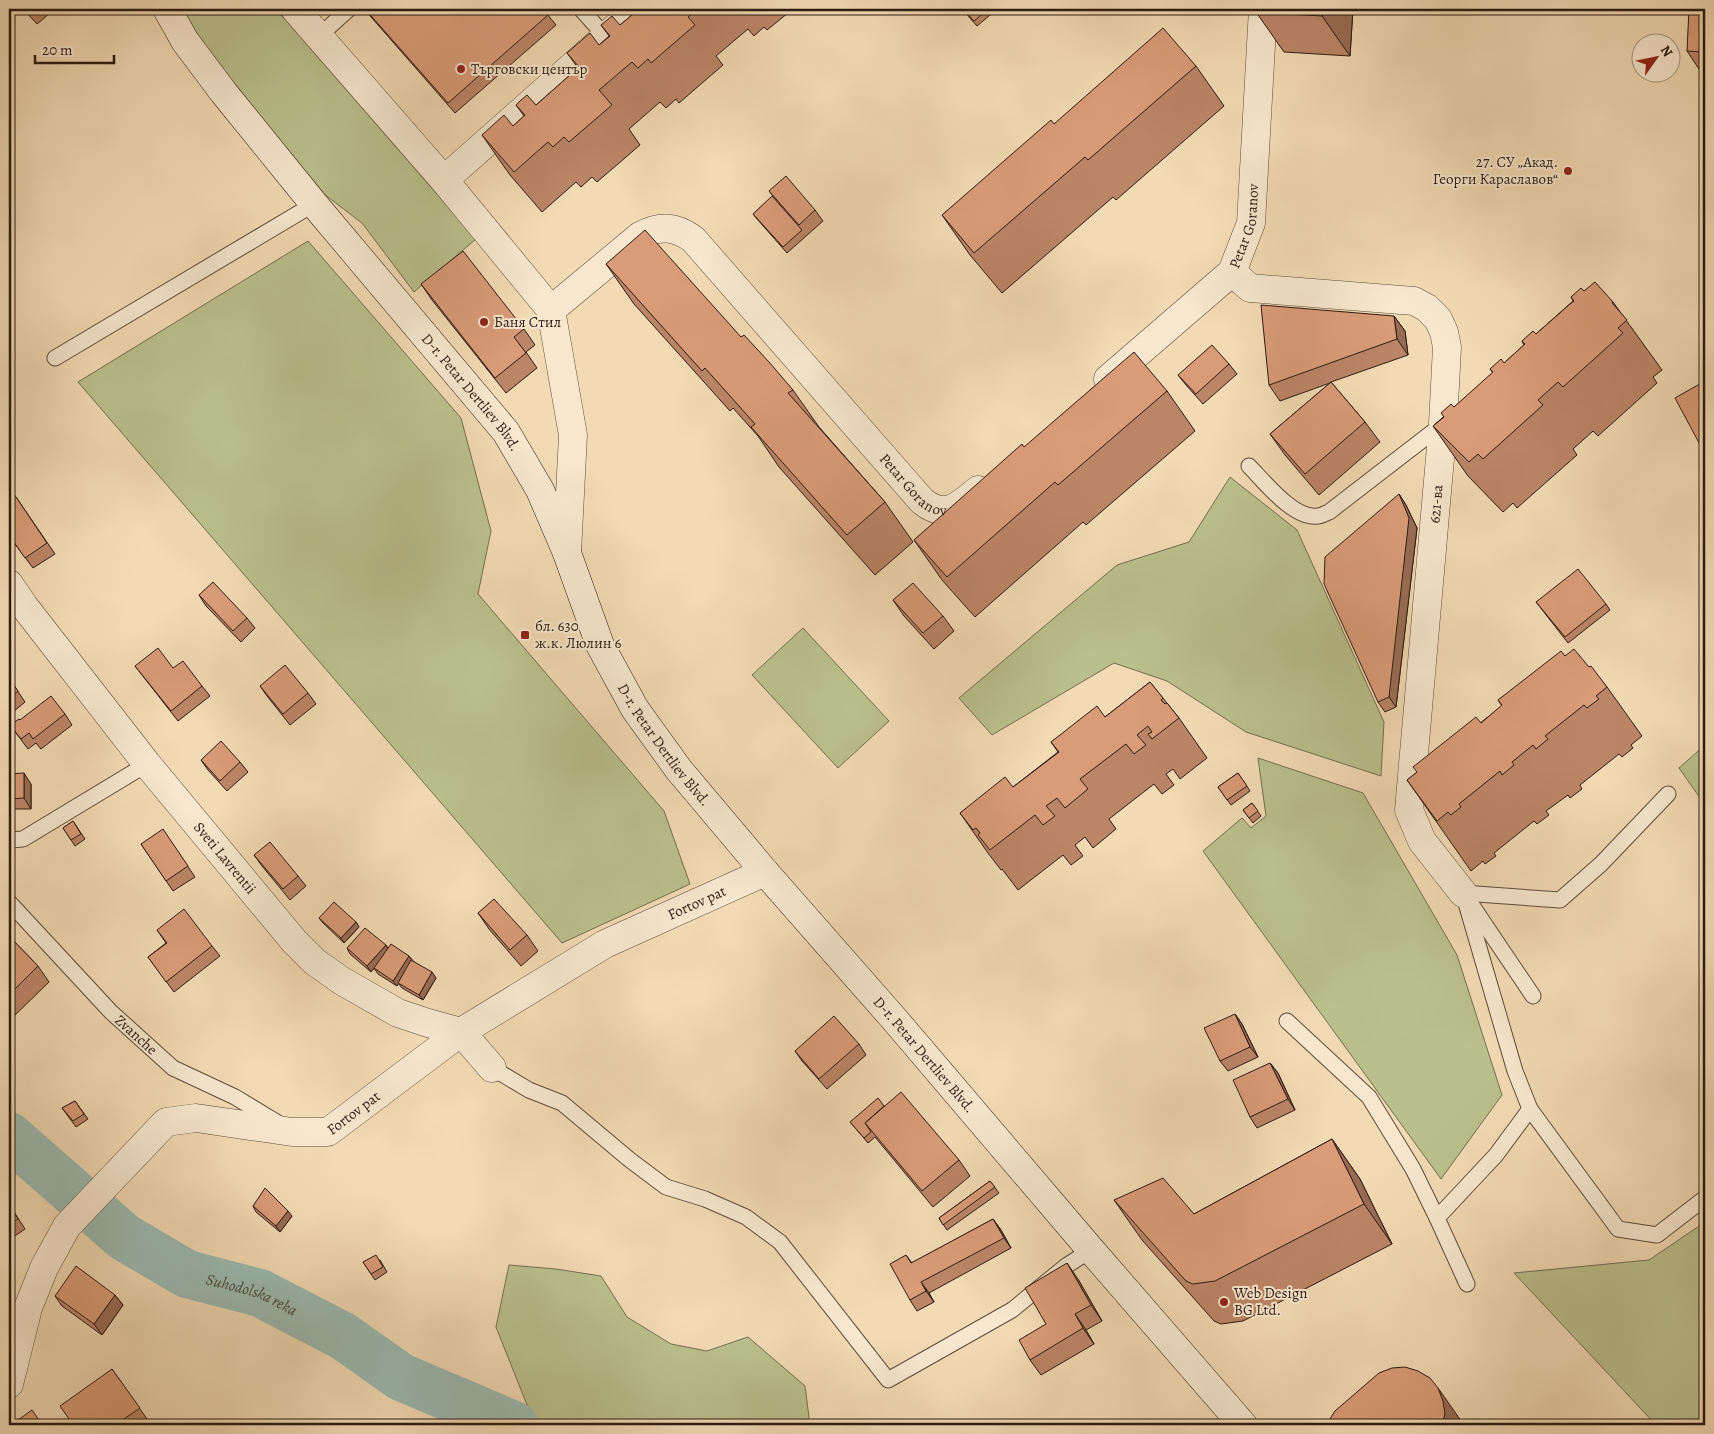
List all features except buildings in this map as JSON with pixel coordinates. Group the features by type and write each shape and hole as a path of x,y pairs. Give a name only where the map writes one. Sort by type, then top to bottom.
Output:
{"street":[{"name":"D-r. Petar Dertliev Blvd.","path":"167,9 185,41 224,93 314,204 506,432 540,490 566,553 600,645 635,709 679,770 1243,1425"},
{"path":"295,9 444,180 551,310 573,435 566,553"},
{"path":"444,180 637,9"},
{"name":"Petar Goranov","path":"1088,396 1232,272 1251,223 1263,9"},
{"name":"Petar Goranov","path":"551,310 640,236 650,230 673,228 684,232 693,239 929,506 946,510 955,508 999,472"},
{"name":"621-ва","path":"1232,272 1250,288 1414,301 1427,308 1438,319 1444,332 1447,347 1443,424 1409,810 1422,841 1463,893"},
{"name":"Sveti Lavrentii","path":"9,584 147,764 294,941 315,962 342,981 398,1013 461,1032"},
{"name":"Fortov pat","path":"9,1384 28,1308 44,1268 67,1226 166,1122 196,1118 292,1132 328,1132 461,1032 604,944 765,872"},
{"path":"461,1032 492,1068"}],"lane":[{"path":"319,36 349,9"},
{"path":"581,9 606,37"},
{"path":"55,358 314,204"},
{"path":"1250,466 1284,502 1305,514 1317,517 1329,512 1443,424"},
{"path":"9,840 24,839 147,764"},
{"path":"1463,893 1560,900 1601,864 1668,794"},
{"path":"1463,893 1533,996"},
{"path":"1463,893 1514,1071 1530,1109 1618,1229 1657,1235 1705,1198"},
{"name":"Zvanche","path":"9,902 111,1012 173,1068 235,1097 292,1132"},
{"path":"1288,1021 1369,1097 1414,1169 1467,1284"},
{"path":"492,1068 529,1090 562,1102 630,1160 666,1187 705,1199 746,1217 780,1242 888,1380 1012,1310 1066,1266 1091,1250"},
{"path":"1437,1218 1496,1155 1530,1109"}],"green space":[{"path":"180,9 276,9 476,239 414,292 362,223 324,194 195,35"},
{"path":"308,241 461,418 491,531 478,594 664,811 690,884 562,943 78,382"},
{"path":"1230,477 1297,530 1384,722 1381,776 1246,732 1167,681 1114,663 992,735 959,698 1117,565 1189,542"},
{"path":"803,628 889,721 838,768 752,675"},
{"path":"1705,745 1705,805 1679,768"},
{"path":"1258,758 1363,793 1457,955 1502,1095 1441,1179 1203,851 1242,818 1251,828 1266,816"},
{"path":"1705,1222 1705,1425 1656,1425 1514,1273 1649,1260"},
{"path":"509,1265 556,1269 601,1276 627,1317 671,1344 707,1351 748,1337 805,1386 810,1425 535,1425 496,1327"}],"waterway":[{"name":"Suhodolska reka","path":"9,1136 124,1237 187,1274 260,1293 343,1336 401,1377 514,1425"}],"place":[{"name":"Търговски център","path":"461,69"},
{"name":"27. СУ „Акад. Георги Караславов“","path":"1568,171"},
{"name":"Баня Стил","path":"484,322"},
{"name":"бл. 630 ж.к. Люлин 6","path":"525,635"},
{"name":"Web Design BG Ltd.","path":"1224,1302"}]}
